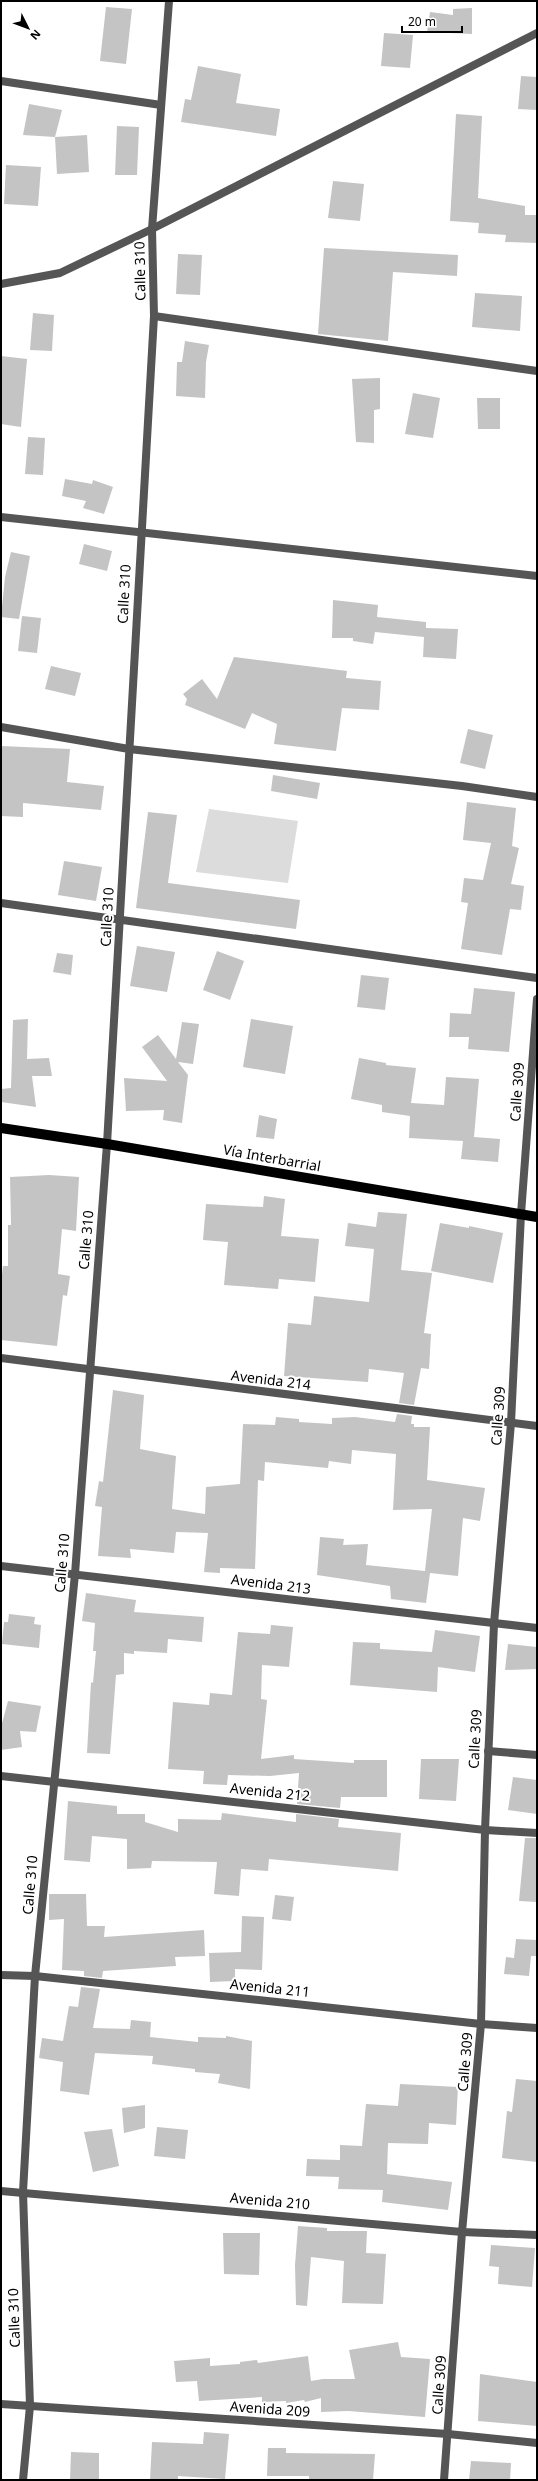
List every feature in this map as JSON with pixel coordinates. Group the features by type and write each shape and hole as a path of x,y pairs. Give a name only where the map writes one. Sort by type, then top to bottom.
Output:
{"main road":[{"name":"Vía Interbarrial","path":"1,1128 107,1144 537,1217"}],"street":[{"name":"Calle 310","path":"23,2480 30,2406 23,2192 35,1976 53,1781 75,1574 107,1144 130,748 140,534 154,316 152,229 170,1"},
{"path":"1,284 60,273 152,229 537,33"},
{"path":"1,81 161,105"},
{"path":"154,316 537,371"},
{"path":"1,517 140,534 537,576"},
{"path":"1,727 130,748 462,786 537,797"},
{"path":"1,903 120,921 537,978"},
{"name":"Calle 309","path":"444,2480 462,2232 481,2024 485,1830 494,1624 511,1423 521,1214 537,999"},
{"name":"Avenida 214","path":"1,1358 537,1426"},
{"name":"Avenida 213","path":"1,1566 537,1628"},
{"path":"488,1751 537,1755"},
{"name":"Avenida 212","path":"1,1776 485,1830 537,1833"},
{"name":"Avenida 211","path":"1,1975 35,1976 481,2024 537,2028"},
{"name":"Avenida 210","path":"1,2191 462,2232 537,2236"},
{"name":"Avenida 209","path":"1,2404 448,2434 537,2443"}],"shaded area":[{"path":"209,809 298,821 288,883 196,872"}],"building":[{"path":"106,7 132,9 126,64 100,61"},
{"path":"472,8 472,34 427,32 430,12 453,15 453,9"},
{"path":"384,33 413,35 410,68 381,66"},
{"path":"198,66 241,74 236,103 280,109 276,136 181,122 185,99 191,100"},
{"path":"521,76 537,77 537,110 518,109"},
{"path":"29,104 62,110 55,137 23,135"},
{"path":"456,114 482,116 478,198 525,206 525,215 537,215 537,243 505,242 506,235 478,233 479,223 450,221"},
{"path":"117,126 139,127 137,175 115,175"},
{"path":"87,135 89,172 57,174 55,137"},
{"path":"6,165 41,167 38,206 4,204"},
{"path":"333,181 364,184 360,221 328,218"},
{"path":"324,248 458,255 457,276 393,272 388,341 318,334"},
{"path":"178,254 202,255 200,295 176,294"},
{"path":"475,293 522,296 520,331 472,327"},
{"path":"33,313 54,315 52,351 30,350"},
{"path":"185,341 209,345 206,362 205,398 176,396 177,362 182,362"},
{"path":"1,356 27,359 21,427 1,424"},
{"path":"380,378 380,409 374,410 374,443 356,442 352,379"},
{"path":"413,393 440,398 433,438 405,434"},
{"path":"477,398 500,398 500,429 478,429"},
{"path":"28,437 45,438 43,475 25,474"},
{"path":"65,479 92,484 93,480 113,487 104,514 83,508 86,501 62,496"},
{"path":"84,544 112,551 107,571 79,564"},
{"path":"11,552 30,556 19,619 1,617 5,577"},
{"path":"333,600 378,605 377,617 426,622 426,628 458,629 456,659 423,657 424,637 375,632 373,644 353,641 353,638 332,638"},
{"path":"22,616 41,618 37,653 18,651"},
{"path":"234,657 347,671 346,678 381,681 379,710 342,708 336,751 274,744 277,724 252,713 245,729 185,705 187,699 183,694 202,679 217,699"},
{"path":"51,666 81,673 75,696 45,689"},
{"path":"468,729 493,735 485,769 460,763"},
{"path":"1,746 70,749 67,782 104,786 101,810 23,803 23,817 1,816"},
{"path":"273,775 320,783 317,799 271,791"},
{"path":"467,802 516,808 512,846 519,848 511,884 524,886 521,910 510,909 502,955 461,949 468,903 461,902 464,878 483,880 491,843 463,840"},
{"path":"148,812 177,815 168,883 300,900 296,929 136,908"},
{"path":"64,861 102,867 96,901 58,895"},
{"path":"137,946 175,952 167,992 130,986"},
{"path":"217,951 244,961 230,1000 203,990"},
{"path":"57,953 73,955 71,975 53,972"},
{"path":"361,975 389,978 385,1010 357,1007"},
{"path":"474,988 515,992 509,1052 468,1049 469,1037 449,1037 450,1013 471,1014"},
{"path":"28,1019 27,1059 49,1058 52,1076 32,1076 36,1107 1,1102 1,1089 11,1088 13,1020"},
{"path":"251,1019 293,1026 285,1074 243,1067"},
{"path":"182,1022 199,1024 193,1064 178,1062 188,1075 182,1123 163,1120 164,1110 126,1111 124,1078 167,1081 142,1047 158,1035 176,1059"},
{"path":"359,1058 386,1063 386,1065 416,1068 411,1103 444,1105 446,1077 479,1079 474,1137 500,1139 498,1162 461,1159 463,1141 409,1138 410,1116 382,1112 382,1105 351,1099"},
{"path":"259,1115 277,1119 274,1139 256,1137"},
{"path":"49,1175 79,1177 76,1231 62,1229 58,1274 70,1276 67,1296 63,1295 57,1346 1,1340 1,1283 3,1266 8,1266 8,1225 11,1225 10,1177"},
{"path":"264,1196 285,1199 281,1236 319,1239 315,1282 279,1279 278,1289 224,1285 228,1242 203,1240 206,1204 263,1207"},
{"path":"378,1212 407,1214 401,1270 432,1273 424,1333 431,1334 429,1369 421,1368 414,1405 399,1403 404,1373 369,1369 368,1382 284,1376 288,1323 311,1325 314,1296 369,1302 374,1249 345,1246 348,1223 376,1227"},
{"path":"440,1223 469,1228 469,1226 503,1233 493,1283 431,1271"},
{"path":"113,1390 144,1395 140,1449 176,1456 172,1509 205,1514 206,1487 240,1484 243,1424 275,1425 276,1417 299,1419 299,1422 332,1424 332,1418 355,1417 395,1422 397,1414 412,1416 411,1424 414,1424 414,1427 430,1427 427,1480 485,1488 480,1521 463,1518 458,1576 430,1573 426,1603 391,1599 390,1586 317,1575 320,1537 344,1539 343,1545 368,1544 366,1565 425,1571 432,1509 393,1510 396,1454 352,1450 351,1464 329,1461 328,1468 265,1462 264,1481 258,1480 255,1569 220,1568 220,1573 204,1572 208,1533 176,1532 174,1553 130,1549 131,1558 98,1556 102,1507 95,1506 99,1481 103,1482"},
{"path":"86,1593 136,1600 134,1612 204,1617 202,1642 168,1639 167,1653 134,1651 134,1654 124,1653 124,1674 116,1675 110,1754 87,1753 91,1682 93,1683 96,1651 93,1651 95,1623 82,1621"},
{"path":"9,1614 35,1617 34,1624 41,1625 39,1648 2,1644 4,1622 8,1622"},
{"path":"271,1625 293,1627 289,1667 262,1665 261,1699 267,1700 261,1759 294,1755 294,1759 354,1763 354,1760 387,1760 387,1797 341,1797 340,1808 297,1804 299,1773 270,1776 228,1775 227,1785 203,1784 204,1771 168,1769 173,1702 209,1705 210,1693 232,1695 238,1632 270,1634"},
{"path":"435,1630 480,1636 475,1672 438,1667 437,1692 350,1685 353,1642 380,1643 380,1649 432,1652"},
{"path":"508,1644 537,1647 537,1669 505,1670"},
{"path":"8,1701 41,1706 36,1732 20,1731 22,1747 1,1750 1,1727"},
{"path":"421,1759 459,1759 456,1801 419,1799"},
{"path":"513,1777 537,1780 537,1814 508,1810"},
{"path":"68,1801 117,1806 117,1814 145,1814 145,1822 178,1832 178,1819 221,1820 222,1813 296,1822 296,1814 339,1819 338,1827 401,1833 398,1871 269,1859 268,1871 241,1869 239,1896 214,1894 217,1862 152,1861 151,1868 127,1869 127,1839 92,1836 90,1862 64,1860"},
{"path":"525,1838 537,1838 537,1902 519,1901"},
{"path":"49,1894 86,1894 87,1926 105,1926 104,1937 204,1930 205,1956 175,1957 176,1966 103,1971 102,1978 84,1976 84,1971 62,1970 64,1919 49,1920"},
{"path":"275,1895 294,1897 291,1921 272,1919"},
{"path":"242,1916 264,1917 262,1970 235,1969 235,1981 210,1982 209,1953 241,1952"},
{"path":"516,1939 537,1940 537,1956 531,1956 529,1976 504,1974 506,1957 514,1958"},
{"path":"81,1987 100,1989 93,2028 130,2029 131,2020 151,2022 150,2037 198,2042 198,2037 226,2038 226,2036 252,2041 250,2089 218,2083 220,2074 195,2072 195,2069 152,2064 153,2056 95,2053 89,2095 60,2091 63,2062 39,2058 42,2038 63,2041 69,2006 78,2007"},
{"path":"516,2079 537,2081 537,2162 502,2158 507,2111 512,2112"},
{"path":"400,2084 458,2087 456,2125 429,2123 428,2144 388,2143 387,2174 452,2182 448,2210 382,2202 383,2190 338,2189 339,2177 306,2176 307,2159 340,2160 340,2145 362,2146 366,2104 398,2106"},
{"path":"145,2105 145,2128 124,2133 122,2108"},
{"path":"157,2127 188,2130 185,2159 154,2156"},
{"path":"112,2129 119,2166 93,2172 84,2132"},
{"path":"298,2226 327,2228 327,2231 367,2231 366,2253 386,2254 383,2304 342,2303 344,2261 311,2257 307,2306 296,2305 295,2265"},
{"path":"223,2233 260,2233 259,2275 224,2274"},
{"path":"491,2245 535,2248 532,2287 498,2284 499,2267 489,2266"},
{"path":"398,2342 401,2357 430,2359 425,2417 348,2411 321,2412 321,2398 305,2402 304,2400 286,2403 286,2401 262,2402 262,2397 199,2401 197,2381 176,2382 174,2361 210,2358 210,2366 240,2364 240,2362 257,2360 258,2363 308,2356 311,2381 323,2379 355,2379 349,2350"},
{"path":"480,2374 537,2382 537,2426 478,2421"},
{"path":"204,2432 229,2434 225,2479 178,2476 178,2480 150,2480 152,2442 203,2444"},
{"path":"268,2448 286,2448 286,2453 375,2454 373,2480 309,2480 309,2476 267,2476"},
{"path":"71,2452 99,2453 99,2480 70,2480"},
{"path":"471,2461 511,2463 510,2480 469,2480"}]}
